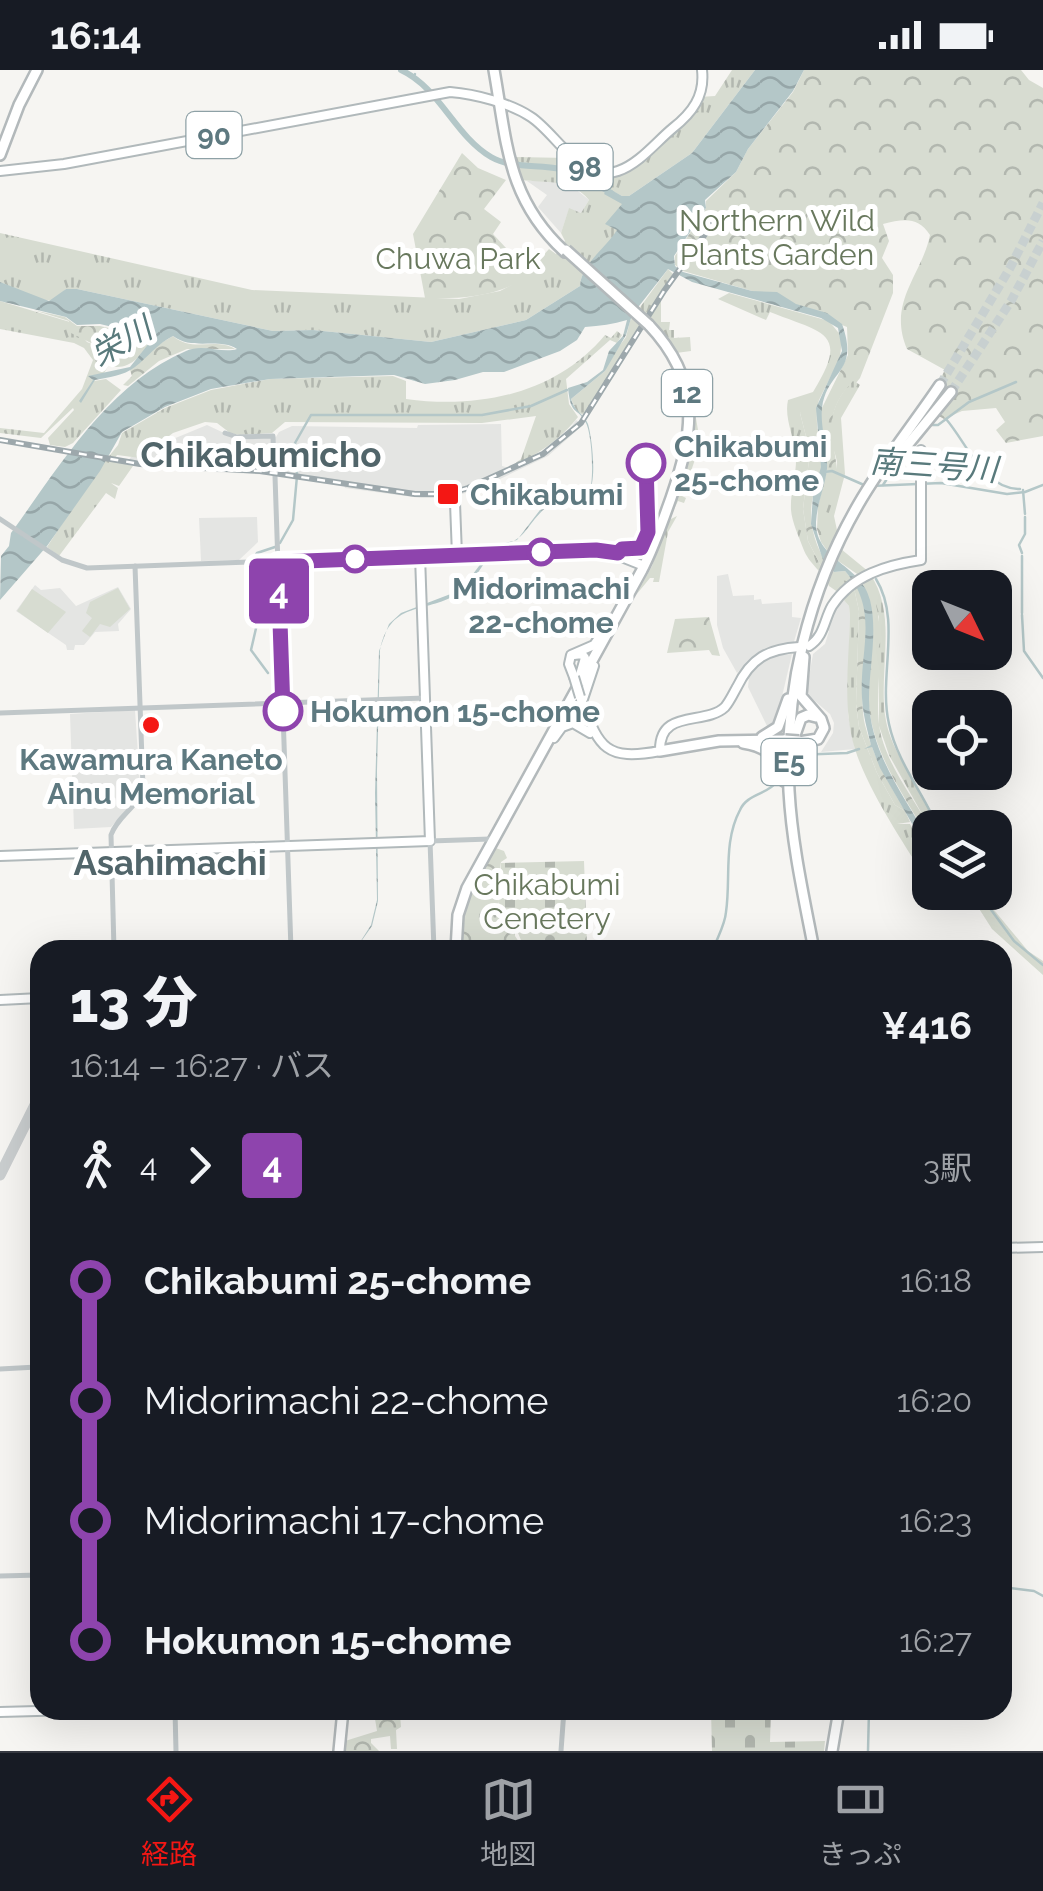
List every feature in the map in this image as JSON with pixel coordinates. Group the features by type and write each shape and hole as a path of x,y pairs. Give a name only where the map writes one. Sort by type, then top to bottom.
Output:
{"highway":[{"path":"0,148 16,104 36,70"},
{"path":"0,156 36,70"},
{"name":"12","path":"455,940 467,888 643,565 682,454 687,420 680,377 648,326 530,215 513,165 495,70"},
{"name":"E5","path":"813,940 796,852 789,768 797,668 824,578 839,544 872,485 940,385"},
{"name":"E5","path":"872,485 951,392"},
{"name":"E5","path":"813,940 795,824 792,753 805,644 824,578"},
{"name":"12","path":"454,940 460,900 490,839 614,618"},
{"path":"660,751 818,739 824,728 821,719 801,694 805,644"},
{"path":"754,739 771,734 780,725 797,668"},
{"path":"792,753 799,720 808,715 817,717 820,734 799,741"},
{"path":"660,751 706,742 785,741"},
{"path":"742,743 764,749 782,769 796,852"},
{"path":"338,1751 341,1720"},
{"path":"832,1751 837,1720"}],"main road":[{"name":"98","path":"502,105 529,115 580,164 603,173 626,168 696,105 702,71"},
{"name":"90","path":"0,172 64,164 439,92 462,93 502,105"},
{"path":"524,784 558,731 573,722 622,755 660,751 660,740 674,723 712,714 726,705 756,659 778,649 818,640 834,604 866,576 885,566 921,560 922,450"},
{"path":"455,503 457,555"},
{"path":"0,856 430,841 420,556 608,550 643,565"},
{"path":"600,743 570,656 594,645 614,618"},
{"path":"0,1001 30,1000"},
{"path":"1012,1248 1043,1247"},
{"path":"0,1712 30,1711"}],"street":[{"path":"225,432 237,437 273,436 291,940"},
{"path":"0,520 54,556 86,568 420,556"},
{"path":"114,940 111,836 115,824 142,793 140,566"},
{"path":"0,713 425,698"},
{"path":"434,940 430,841 490,839"},
{"path":"0,1368 30,1367"},
{"path":"0,1576 30,1575"},
{"path":"174,1720 176,1751"},
{"path":"561,1720 561,1751"}],"shaded area":[{"path":"527,181 551,181 573,187 589,200 581,213 569,209 561,233 538,207 547,195"},
{"path":"576,420 583,425 548,456 448,503 446,498 345,488 278,475 148,469 126,463 131,457 143,459 161,444 207,425 239,440 276,437 292,426 417,428 501,424 502,466 509,468 544,451 565,435"},
{"path":"257,517 258,542 239,560 201,561 199,518"},
{"path":"728,574 733,596 754,595 754,600 761,599 762,604 792,602 792,617 801,618 793,645 765,648 737,673 723,648 717,625 717,576"},
{"path":"35,585 41,590 60,588 76,606 118,587 131,609 118,624 119,631 95,632 84,645 67,650 66,645 16,611"},
{"path":"843,599 849,606 850,617 848,715 855,749 821,752 833,733 834,723 830,714 809,696 807,688 813,654 825,644 835,607"},
{"path":"792,654 776,722 769,730 748,687 749,678 761,661"},
{"path":"135,710 140,786 136,799 111,827 74,829 70,714"}],"green space":[{"path":"732,70 755,70 692,153 629,196 608,189 623,203 614,236 585,270 580,286 526,320 431,342 313,330 273,331 77,289 66,289 53,301 38,299 0,282 0,233 252,290 459,299 500,291 530,275 529,271 549,249 556,254 565,241 561,233 569,208 581,213 589,200 567,185 521,180 516,157 568,158 579,165 620,171 673,128 699,97 715,96"},
{"name":"Northern Wild Plants Garden","path":"804,70 1021,70 1043,88 1043,436 1006,443 996,430 1005,422 996,408 962,411 944,419 924,408 945,370 907,349 901,317 930,235 909,220 883,224 889,241 882,258 893,275 893,293 860,378 843,394 833,416 838,479 826,511 831,556 817,529 827,470 820,412 848,355 847,327 675,265 675,256 706,208 706,201 736,172 748,149 793,92"},
{"name":"Chuwa Park","path":"462,153 478,168 506,180 484,209 501,222 493,234 531,275 480,295 425,298 413,234"},
{"path":"668,269 673,274 592,405 584,415 577,412 571,399 605,371 626,337 630,321"},
{"path":"729,293 829,321 842,337 840,358 819,400 800,413 810,452 803,509 808,541 820,564 852,583 842,595 829,586 806,554 791,510 796,455 788,421 788,400 813,392 830,357 830,345 816,330 804,325 770,312 766,320 718,299"},
{"path":"661,298 661,322 670,322 674,338 690,337 691,351 676,353 692,382 698,430 693,442 700,445 689,477 685,477 688,482 682,496 686,498 684,503 678,501 669,520 677,516 668,532 659,582 650,578 636,595 652,566 663,534 649,565 685,463 689,391 647,320"},
{"path":"0,301 70,322 87,342 99,347 103,359 97,368 110,363 94,381 106,379 121,390 65,447 50,445 48,438 73,408 41,438 0,433 0,428 44,433 82,389 93,360 74,343 0,329"},
{"path":"33,310 65,317 77,326 100,326 153,341 129,364 116,367 109,363 97,369 103,359 99,347 69,332 69,321"},
{"path":"617,331 622,335 617,343 610,340 566,379 569,404 578,417 547,447 509,468 521,459 536,416 482,423 285,422 272,433 240,435 217,423 205,422 173,433 140,458 117,455 113,461 133,466 119,486 111,483 118,488 115,499 106,493 59,556 47,547 118,445 122,433 165,408 211,390 270,379 393,376 406,381 406,399 488,399 540,384 564,371 605,335 611,338"},
{"path":"173,336 188,344 220,344 235,349 187,349 159,361 128,386 123,385 132,376 130,370"},
{"path":"853,380 860,385 841,418 845,474 834,516 841,549 869,572 860,576 831,556 825,514 837,467 831,439 833,414"},
{"path":"819,400 821,466 812,503 814,535 834,572 845,571 856,584 833,577 820,564 808,541 803,509 810,452 800,413 807,403"},
{"path":"870,574 883,608 886,721 912,778 912,790 919,790 929,810 920,810 889,755 879,726 879,617 864,580"},
{"path":"862,582 872,594 880,629 881,737 919,810 912,810 895,780 871,722 868,690 872,627"},
{"path":"857,586 867,616 865,725 877,759 905,811 895,805 877,773 859,727 859,611 854,588"},
{"path":"118,588 130,609 110,627 100,624 90,637 82,631 92,618 86,613 90,602"},
{"path":"854,588 859,611 859,727 877,773 910,822 897,824 910,824 912,828 912,857 878,800 855,749 847,701 850,617 849,606 842,598"},
{"path":"32,589 66,612 48,633 17,611"},
{"path":"709,617 720,656 709,650 667,653 675,619"},
{"path":"493,847 504,851 507,858 501,862 496,892 518,940 461,940 465,900"},
{"name":"Chikabumi Cenetery","path":"584,861 587,940 521,940 498,902 501,863"},
{"path":"980,910 994,910 1028,951 1043,961 1043,975 1012,947 1012,940 1004,940"},
{"path":"375,1720 400,1720 401,1727 396,1730 397,1749 391,1749 390,1736 371,1739 379,1751 344,1751 345,1741 377,1731"},
{"path":"711,1720 771,1720 770,1742 825,1741 824,1751 712,1751"}],"water":[{"path":"755,70 804,70 736,172 705,200 706,208 674,256 675,266 683,272 752,291 777,292 796,304 827,313 842,324 847,340 845,362 825,395 822,408 827,469 816,522 823,545 858,578 870,600 871,718 881,753 912,811 912,824 872,747 864,749 871,745 862,698 866,632 862,601 845,571 834,572 823,560 811,524 813,494 821,467 816,408 842,351 838,328 821,318 692,282 668,269 632,315 626,335 605,371 571,399 590,430 593,461 590,490 592,456 588,429 572,407 568,388 587,382 603,370 609,351 623,336 627,320 585,327 577,340 560,351 504,372 483,372 425,384 394,375 270,379 211,389 165,407 122,432 100,471 47,546 0,600 1,556 9,546 11,533 67,455 109,406 132,384 186,351 237,349 222,344 189,343 173,336 130,370 95,380 81,403 93,380 88,376 130,367 154,337 100,324 77,325 66,317 0,301 0,282 49,301 66,289 77,289 273,331 313,330 431,342 526,320 580,286 589,263 617,230 605,224 622,204 604,194 608,188 629,196 692,153"},
{"path":"554,504 543,510 519,538 543,506"},
{"path":"514,541 495,547 460,592 402,615 386,633 401,613 461,590 494,546"},
{"path":"384,637 380,650 377,771 378,901 372,926 361,940 371,925 377,900 375,793 379,651"}],"waterway":[{"path":"401,70 426,88 467,137 491,157 516,165 561,169 611,193"},
{"path":"921,437 930,425 938,425 969,402 1016,382"},
{"path":"297,474 295,443 311,415 482,415 531,406 567,390"},
{"path":"946,419 986,473 1007,487 1020,489"},
{"name":"南三号川","path":"824,472 832,471 864,485"},
{"path":"883,485 892,471"},
{"path":"280,543 293,520 297,476"},
{"name":"南三号川","path":"871,486 941,483 1007,494 1043,485"},
{"path":"1023,490 1025,514"},
{"path":"1022,553 1019,545 1025,534 1025,517"},
{"path":"253,559 257,553 275,547"},
{"path":"1022,556 1022,613"},
{"path":"251,565 257,624 251,650 268,673"},
{"path":"876,579 884,595 889,631 889,724 898,752 929,810"},
{"path":"1022,615 1024,651 1043,678"},
{"path":"796,764 796,755 859,749"},
{"path":"717,940 725,917 729,847 735,822 747,801 777,782"},
{"path":"991,910 1014,941 1043,965"},
{"path":"1012,1588 1043,1596"},
{"path":"868,1751 869,1720"}],"runway":[{"path":"0,1175 30,1115"}],"tunnel":[{"path":"940,385 1010,268 1043,203"},
{"path":"951,392 1011,301 1043,241"}],"railway":[{"path":"0,440 140,464 260,471 415,494 448,494 468,488 543,454 581,423 664,291 716,219"}],"bus line":[{"name":"4","path":"283,711 278,562 596,550 618,553 622,549 641,548 648,532 646,463"}],"place":[{"name":"Chikabumi 25-chome","path":"646,463"},
{"name":"Chikabumi","path":"448,494"},
{"name":"Midorimachi 22-chome","path":"541,552"},
{"name":"Hokumon 15-chome","path":"283,711"},
{"name":"Kawamura Kaneto Ainu Memorial","path":"151,725"}],"district":[{"name":"Chikabumicho","path":"261,454"},
{"name":"Asahimachi","path":"170,862"}],"water label":[{"name":"栄川","path":"121,341"}]}
